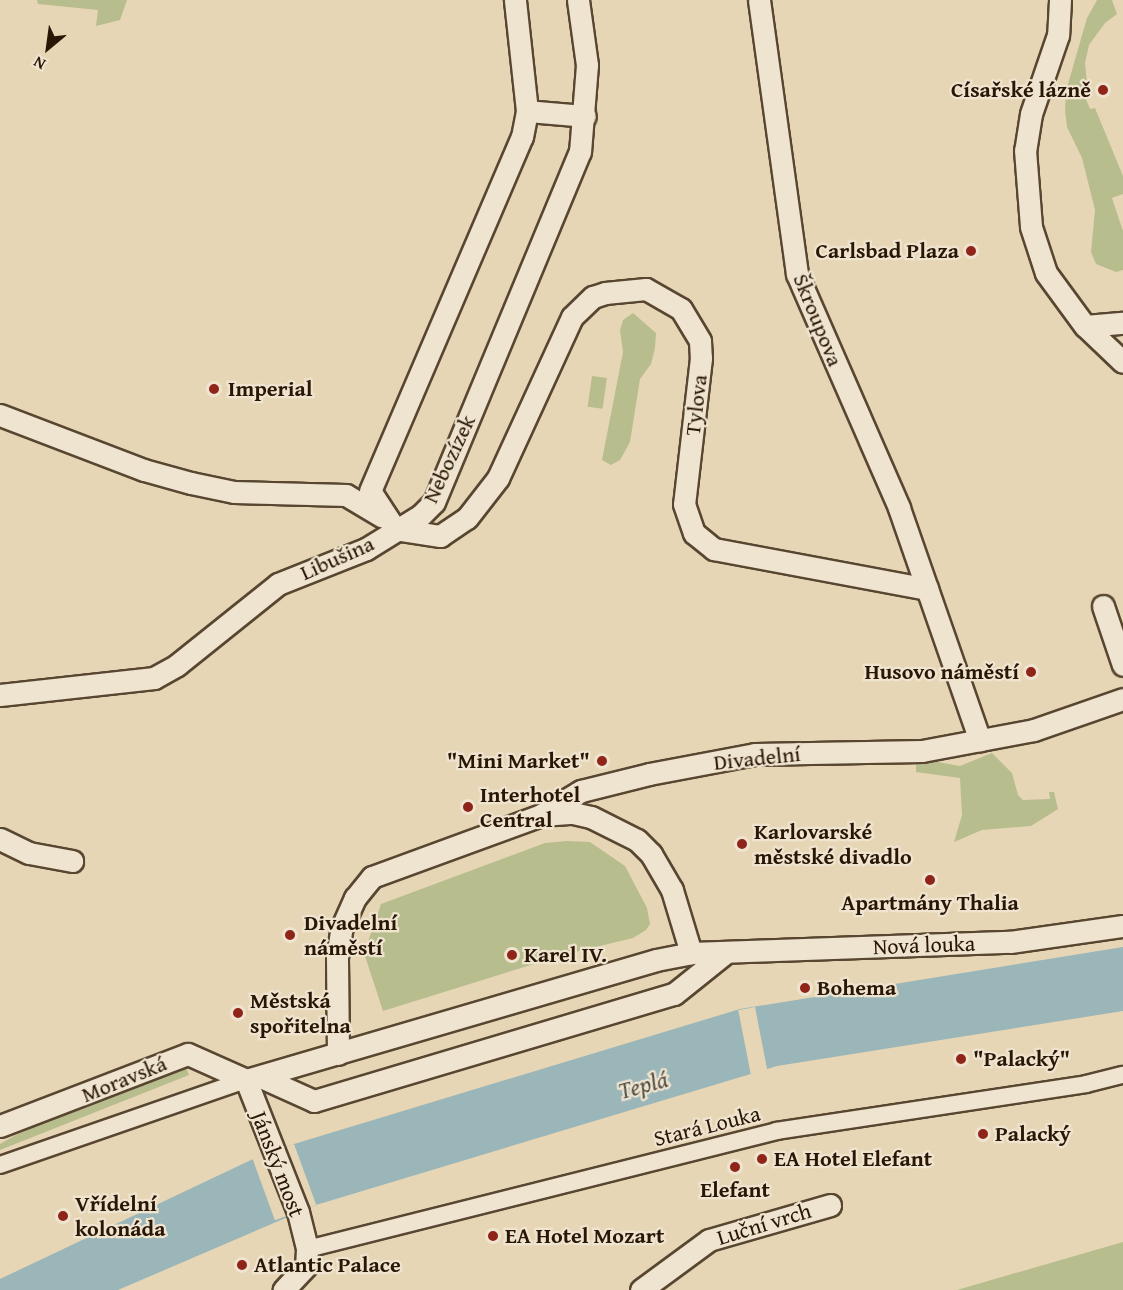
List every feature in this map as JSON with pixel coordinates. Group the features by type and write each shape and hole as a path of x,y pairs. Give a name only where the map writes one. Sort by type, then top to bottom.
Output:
{"street":[{"path":"395,529 370,491 522,137 527,111 515,0"},
{"name":"Nebozízek","path":"395,529 421,515 434,502 580,152 585,117 587,65 578,0"},
{"name":"Škroupova","path":"759,0 797,274 899,508 927,589"},
{"path":"1060,0 1058,35 1031,114 1025,177 1031,227 1046,273 1085,326 1123,362"},
{"path":"527,111 585,117"},
{"name":"Tylova","path":"395,529 440,536 467,518 498,478 572,317 593,297 604,293 646,289 681,309 700,341 701,358 684,504 694,532 714,549 927,589"},
{"path":"1085,326 1123,323"},
{"name":"Libušina","path":"0,415 144,470 191,483 234,492 346,495 362,502 395,529 366,549 317,566 278,584 177,665 154,678 0,695"},
{"path":"927,589 981,741 1034,730 1123,699"},
{"path":"1103,606 1123,665"},
{"name":"Divadelní","path":"541,815 581,791 755,754 922,751 981,741"},
{"path":"338,1054 337,957 340,937 356,898 372,877 541,815 573,813 591,817 637,840 651,854 672,890 692,953"},
{"path":"0,839 29,854 72,861"},
{"name":"Nová louka","path":"724,954 1010,942 1123,926"},
{"path":"0,1165 255,1079 656,960 692,953 724,954"},
{"path":"255,1079 314,1101 323,1099 674,994 724,954"},
{"name":"Moravská","path":"0,1126 188,1054 255,1079"},
{"name":"Stará Louka","path":"307,1249 776,1131 1123,1076"},
{"name":"Jánský most","path":"255,1079 268,1139 298,1212 307,1249"},
{"name":"Luční vrch","path":"641,1290 709,1240 830,1205"},
{"path":"284,1290 306,1266 307,1249"}],"green space":[{"path":"37,0 127,0 120,20 96,26 98,10 38,4"},
{"path":"1097,0 1112,0 1117,14 1105,23 1089,45 1085,63 1087,84 1081,87 1090,109 1095,108 1123,176 1123,194 1112,198 1123,231 1123,270 1116,272 1096,264 1091,252 1095,210 1082,158 1067,127 1065,110 1066,91 1087,18"},
{"path":"633,313 656,333 655,348 651,364 640,379 630,442 620,460 611,465 602,460 623,352 620,330 623,320"},
{"path":"592,376 607,378 603,409 588,407"},
{"path":"992,753 1012,773 1018,795 1023,800 1050,799 1049,792 1054,792 1058,809 1031,826 982,830 954,842 962,815 960,778 916,772 916,758 960,766"},
{"path":"590,842 625,866 647,908 650,924 646,930 633,938 563,955 383,1011 364,953 381,904 545,843"},
{"path":"186,1067 189,1075 0,1150 0,1144 14,1136 161,1071"},
{"path":"1123,1242 1123,1290 957,1290"}],"water":[{"name":"Teplá","path":"1123,947 1123,1011 777,1066 316,1205 118,1290 0,1290 0,1279 253,1159 294,1144 740,1009"}],"pier":[{"path":"755,1007 767,1071 751,1074 738,1010"},
{"path":"294,1144 316,1205 275,1220 253,1159"}],"place":[{"name":"Císařské lázně","path":"1103,90"},
{"name":"Carlsbad Plaza","path":"971,251"},
{"name":"Imperial","path":"214,389"},
{"name":"Husovo náměstí","path":"1031,672"},
{"name":"\"Mini Market\"","path":"602,761"},
{"name":"Interhotel Central","path":"468,807"},
{"name":"Karlovarské městské divadlo","path":"742,844"},
{"name":"Apartmány Thalia","path":"930,880"},
{"name":"Divadelní náměstí","path":"290,935"},
{"name":"Karel IV.","path":"512,955"},
{"name":"Bohema","path":"805,988"},
{"name":"Městská spořitelna","path":"238,1013"},
{"name":"\"Palacký\"","path":"961,1059"},
{"name":"Palacký","path":"983,1134"},
{"name":"EA Hotel Elefant","path":"762,1159"},
{"name":"Elefant","path":"735,1167"},
{"name":"Vřídelní kolonáda","path":"63,1216"},
{"name":"EA Hotel Mozart","path":"493,1236"},
{"name":"Atlantic Palace","path":"242,1265"}]}
